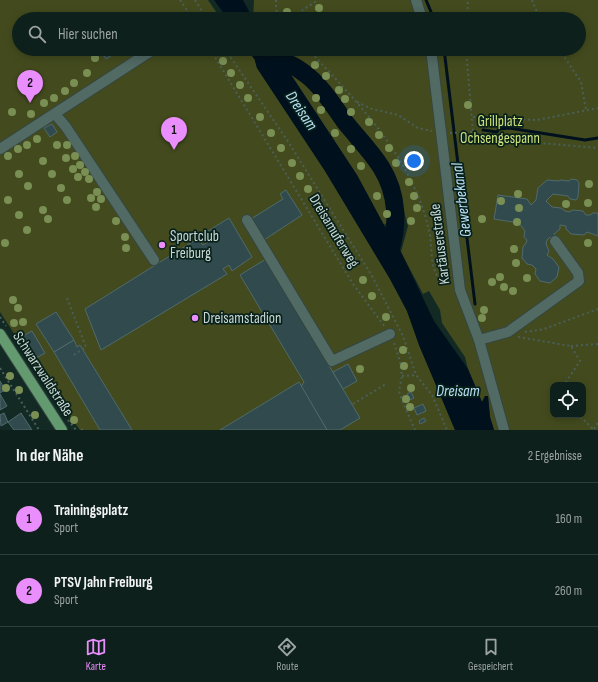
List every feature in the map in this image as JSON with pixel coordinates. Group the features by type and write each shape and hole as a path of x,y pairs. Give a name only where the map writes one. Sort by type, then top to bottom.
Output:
{"main road":[{"name":"Schwarzwaldstraße","path":"0,334 62,430"}],"street":[{"path":"416,0 420,12"},
{"path":"0,149 143,56"},
{"name":"Kartäuserstraße","path":"432,56 444,133 460,290 479,340 504,430"},
{"path":"55,114 68,129 154,260"},
{"path":"248,220 330,362 390,334"},
{"path":"479,340 511,332 579,281 578,273 555,241"}],"path":[{"path":"180,0 188,12"},
{"path":"195,0 203,12"},
{"path":"276,0 277,12"},
{"path":"300,12 318,0"},
{"path":"468,0 468,12"},
{"path":"532,0 537,12"},
{"name":"Dreisamuferweg","path":"214,56 352,284 390,334 397,348 402,376 399,392 415,430"},
{"path":"232,56 287,140 372,276 403,336 416,375 432,399 447,430"},
{"path":"314,56 356,101 392,147 409,175 426,220 430,233 434,267 438,277 444,283 460,290"},
{"path":"467,56 473,116 473,132"},
{"path":"564,56 581,82 586,110"},
{"path":"356,101 372,109 398,115 418,128 444,133 473,132 495,139 598,148"},
{"path":"473,116 537,120 598,108"},
{"path":"68,298 86,347 72,356"},
{"path":"511,332 544,329 598,309"},
{"path":"511,332 519,338 571,346 598,344"},
{"path":"566,382 580,361 571,346"},
{"path":"0,368 39,430"},
{"path":"402,376 416,375"},
{"path":"353,404 386,384"},
{"path":"582,418 594,429 598,422"}],"green space":[{"name":"Sportclub Freiburg","path":"0,0 208,0 216,12 12,12 12,56 253,56 257,68 325,171 390,279 407,311 419,345 455,430 80,430 43,378 0,312"},
{"name":"Grillplatz Ochsengespann","path":"254,0 598,0 598,430 494,430 490,417 488,396 485,396 482,402 468,369 465,357 442,323 440,310 429,291 423,294 401,252 408,226 401,201 390,174 335,96 311,69 293,56 586,56 586,12 253,12"},
{"path":"295,71 320,98 352,144 376,169 388,198 392,218 384,225 357,175 290,73"}],"water":[{"path":"214,0 243,0 249,12 223,12"},
{"name":"Dreisam","path":"253,56 279,56 357,175 384,225 401,252 434,321 468,369 482,402 485,396 488,396 490,417 494,430 455,430 419,345 407,311 390,279 325,171 257,68"}],"building":[{"path":"52,124 57,132 50,137 44,128"},
{"path":"571,179 577,180 579,183 578,197 576,200 570,199 568,196 553,194 546,201 552,207 561,208 569,212 573,210 583,211 586,215 598,213 598,236 587,232 584,235 571,234 566,229 566,226 560,225 560,229 554,234 556,237 553,239 550,237 546,244 549,251 547,255 553,259 559,267 557,277 550,283 540,281 535,274 536,269 532,265 527,264 522,258 523,247 527,240 524,237 525,231 519,223 494,219 498,195 527,199 531,205 536,200 538,188 547,180 569,181"},
{"path":"286,190 302,215 264,240 251,219 283,199 280,194"},
{"path":"229,218 252,257 232,271 229,265 223,269 227,274 101,350 85,309 197,239 203,245 213,239 208,231"},
{"path":"266,259 360,418 340,430 327,430 301,387 304,382 240,275"},
{"path":"56,312 74,340 54,352 36,324"},
{"path":"32,331 45,353 34,359 21,337"},
{"path":"74,340 77,347 80,345 132,430 100,430 54,352"},
{"path":"348,364 357,381 343,389 333,372"},
{"path":"0,381 5,390 0,393"},
{"path":"299,382 327,430 220,430"},
{"path":"411,392 414,398 409,400 407,394"},
{"path":"0,394 7,406 0,410"},
{"path":"423,404 426,411 417,415 414,408"},
{"path":"4,413 8,422 1,426 0,415"},
{"path":"21,413 32,430 14,430 8,422"},
{"path":"424,418 426,421 420,424 419,421"}],"waterway":[{"name":"Gewerbekanal","path":"426,0 431,12"},
{"path":"270,56 299,69 316,83 377,161 387,177 394,199 395,210 394,233 389,255"},
{"name":"Gewerbekanal","path":"445,56 475,304"},
{"path":"483,130 497,132 499,129 509,128 585,140 598,138"}],"place":[{"name":"PTSV Jahn Freiburg","path":"30,103"},
{"name":"Trainingsplatz","path":"174,150"},
{"name":"Sportclub Freiburg","path":"162,245"},
{"name":"Dreisamstadion","path":"195,318"}]}
